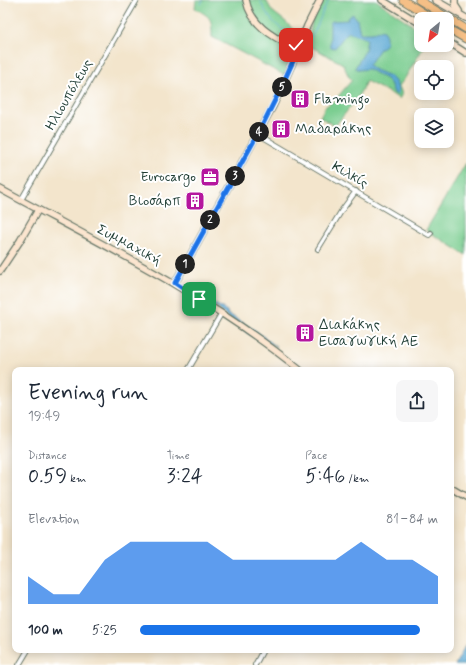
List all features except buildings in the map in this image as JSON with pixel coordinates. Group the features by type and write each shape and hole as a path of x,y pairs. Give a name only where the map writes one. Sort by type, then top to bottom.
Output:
{"highway":[{"path":"403,0 422,12"},
{"path":"419,0 466,29"},
{"path":"454,32 466,39"}],"main road":[{"path":"246,0 248,8 256,22 264,30 298,50"},
{"path":"175,283 258,134 280,90 320,0"},
{"path":"382,0 414,20"},
{"path":"435,0 448,2 455,5 459,12 466,17"},
{"path":"448,2 466,17"},
{"path":"287,40 297,38 305,32"},
{"path":"277,38 293,43 298,50"},
{"path":"454,45 466,53"},
{"name":"Συμμαχική","path":"0,189 175,283 296,367"},
{"path":"0,271 20,242 38,210"},
{"path":"454,490 466,497"}],"street":[{"name":"Ηλιουπόλεως","path":"21,200 137,0"},
{"name":"Κιλκίς","path":"258,134 429,235 431,233"},
{"path":"318,249 342,210 356,191"},
{"path":"190,367 221,314"},
{"path":"19,665 26,653"},
{"path":"254,665 261,653"}],"green space":[{"path":"196,0 266,0 272,11 286,22 298,35 290,47 292,55 284,75 212,37 212,25 210,19 195,8"},
{"path":"323,0 376,0 414,26 414,52 421,52 416,60 414,60 414,63 399,86 402,94 399,99 366,81 356,99 335,126 320,117 325,107 335,100 352,80 343,64 308,45 312,21"},
{"path":"466,163 466,255 426,230"}],"water":[{"path":"353,14 357,19 360,33 371,33 383,30 386,36 386,44 379,50 369,65 391,77 397,85 397,95 394,93 390,83 386,79 368,69 359,70 355,68 365,51 367,39 349,32 335,48 330,47 330,23 332,21 348,20 347,18"},
{"path":"208,300 227,311 228,315 256,331 277,347 249,334"},
{"path":"466,644 466,665 455,665"}],"waterway":[{"path":"201,4 203,0"},
{"path":"260,0 266,13 276,24 285,31 296,32"},
{"path":"308,41 315,31 323,10 329,0"}],"place":[{"name":"Flamingo","path":"300,99"},
{"name":"Μαδαράκης","path":"281,129"},
{"name":"Eurocargo","path":"210,177"},
{"name":"Βιοσάρπ","path":"195,201"},
{"name":"Διακάκης Εισαγωγική ΑΕ","path":"305,333"}],"route":[{"path":"199,299 175,283 273,106 298,50 296,45"}]}
